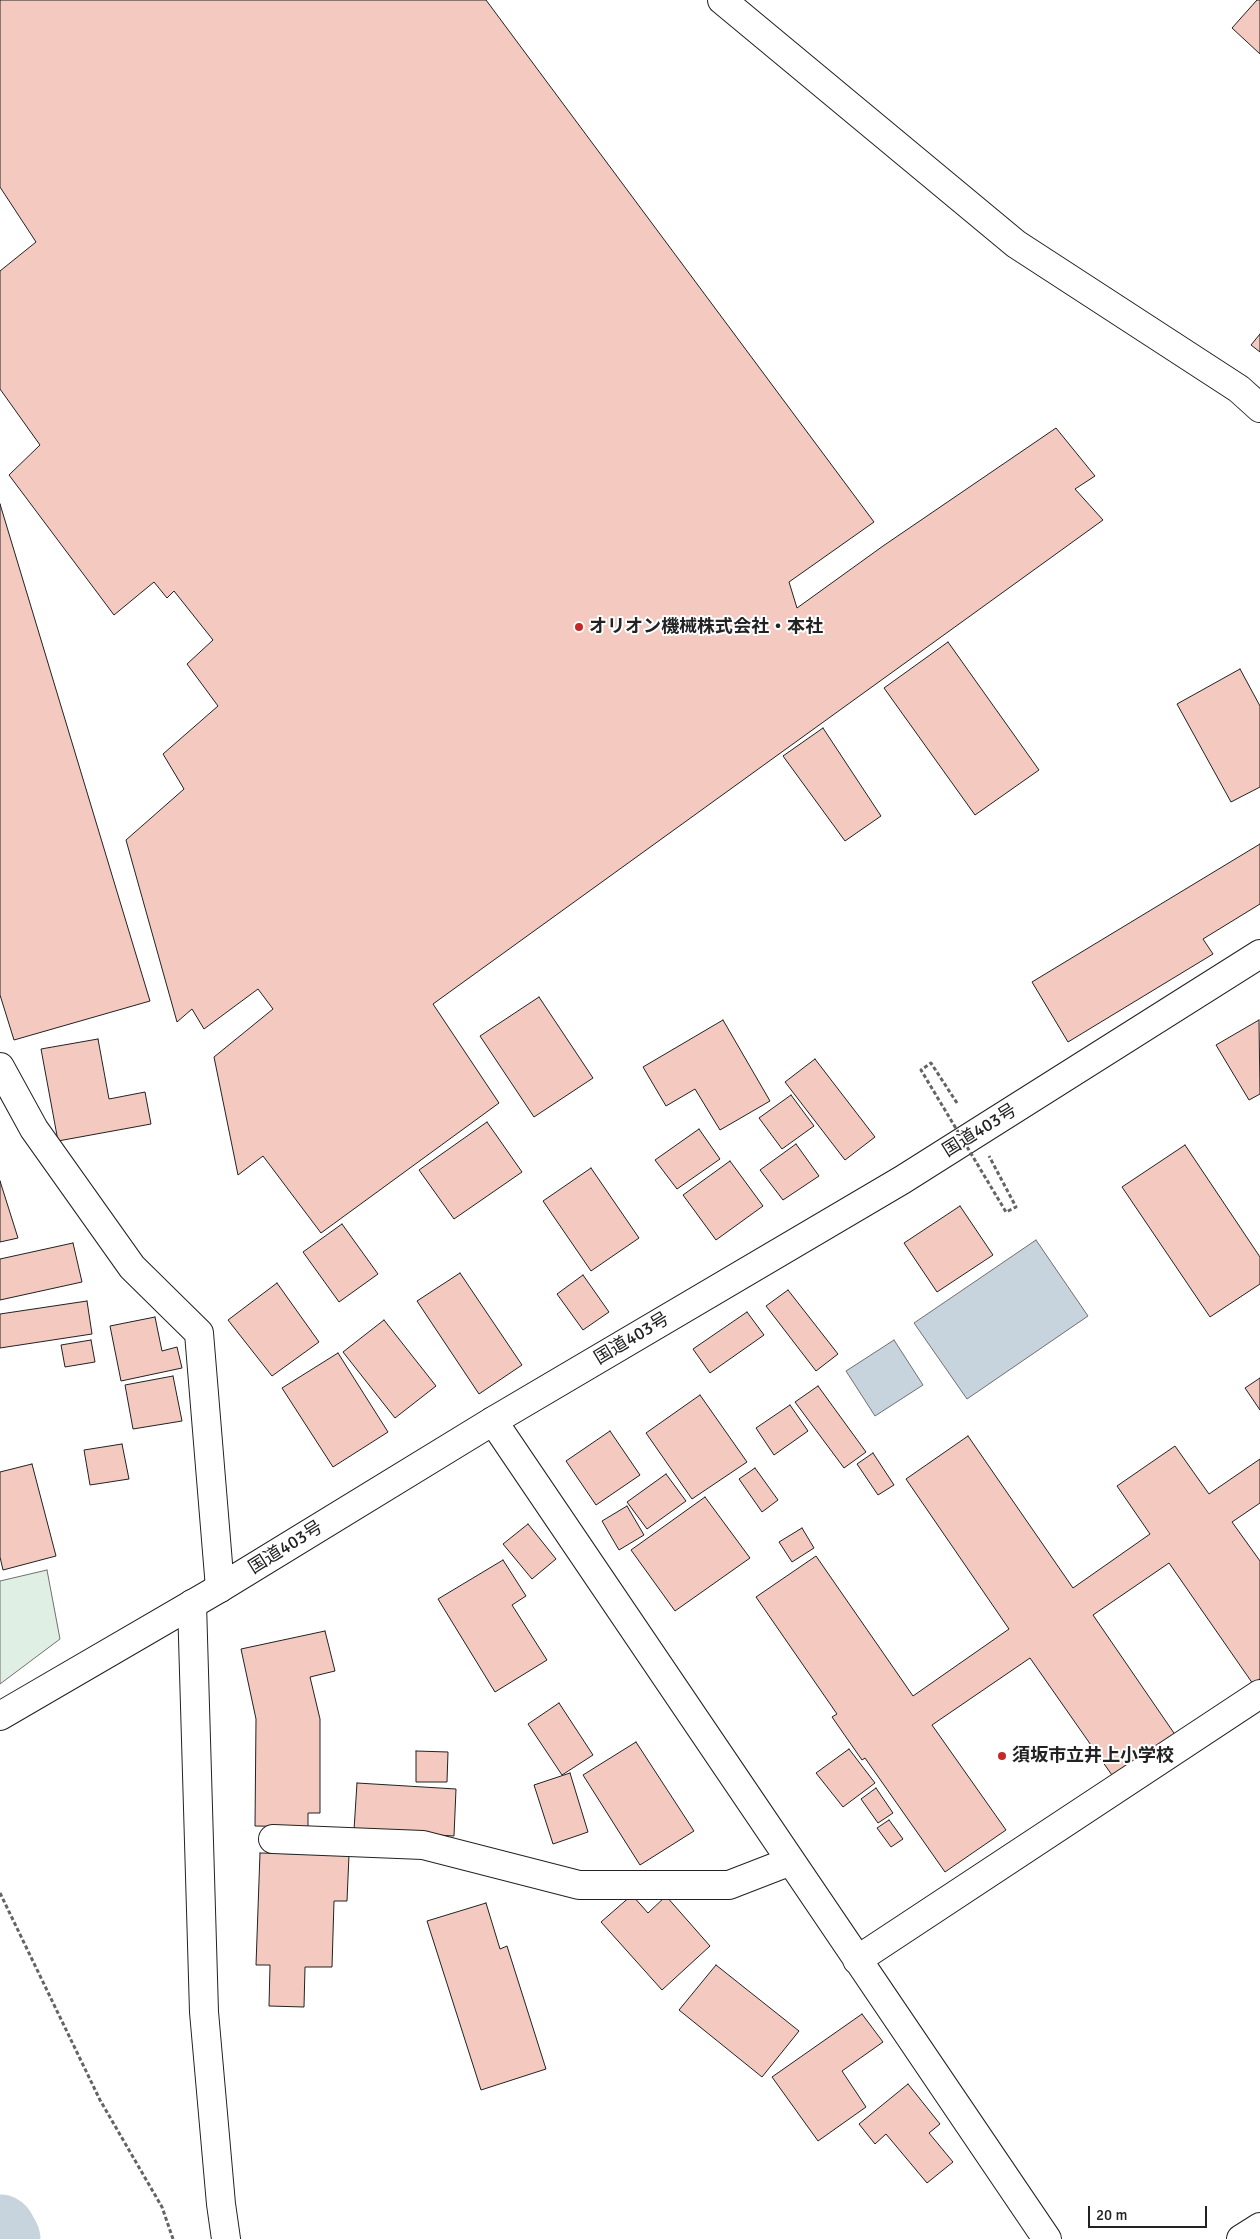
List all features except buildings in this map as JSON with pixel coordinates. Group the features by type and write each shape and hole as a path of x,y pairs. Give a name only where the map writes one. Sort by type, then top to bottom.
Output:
{"main road":[{"path":"722,0 1016,244 1240,389 1260,408"},
{"name":"国道403号","path":"0,1716 220,1588 493,1421 902,1180 1260,954"},
{"path":"0,1067 34,1129 132,1267 199,1333 220,1588"},
{"path":"493,1421 1047,2239"},
{"path":"192,1604 204,2012 221,2204 226,2239"},
{"path":"857,1960 1260,1694"},
{"path":"273,1839 423,1845 579,1885 729,1885 791,1861"},
{"path":"1242,2239 1260,2227"}],"path":[{"path":"957,1102 931,1062 921,1070 1006,1212 1016,1207 989,1156"},
{"path":"0,1893 100,2100 162,2206 173,2239"}],"green space":[{"path":"47,1570 60,1639 0,1684 0,1581"}],"shaded area":[{"path":"1036,1240 1088,1316 967,1399 914,1323"},
{"path":"894,1340 923,1385 875,1416 846,1371"}],"waterway":[{"path":"0,2230 5,2239"}],"place":[{"name":"オリオン機械株式会社・本社","path":"579,627"},
{"name":"須坂市立井上小学校","path":"1002,1756"}]}
